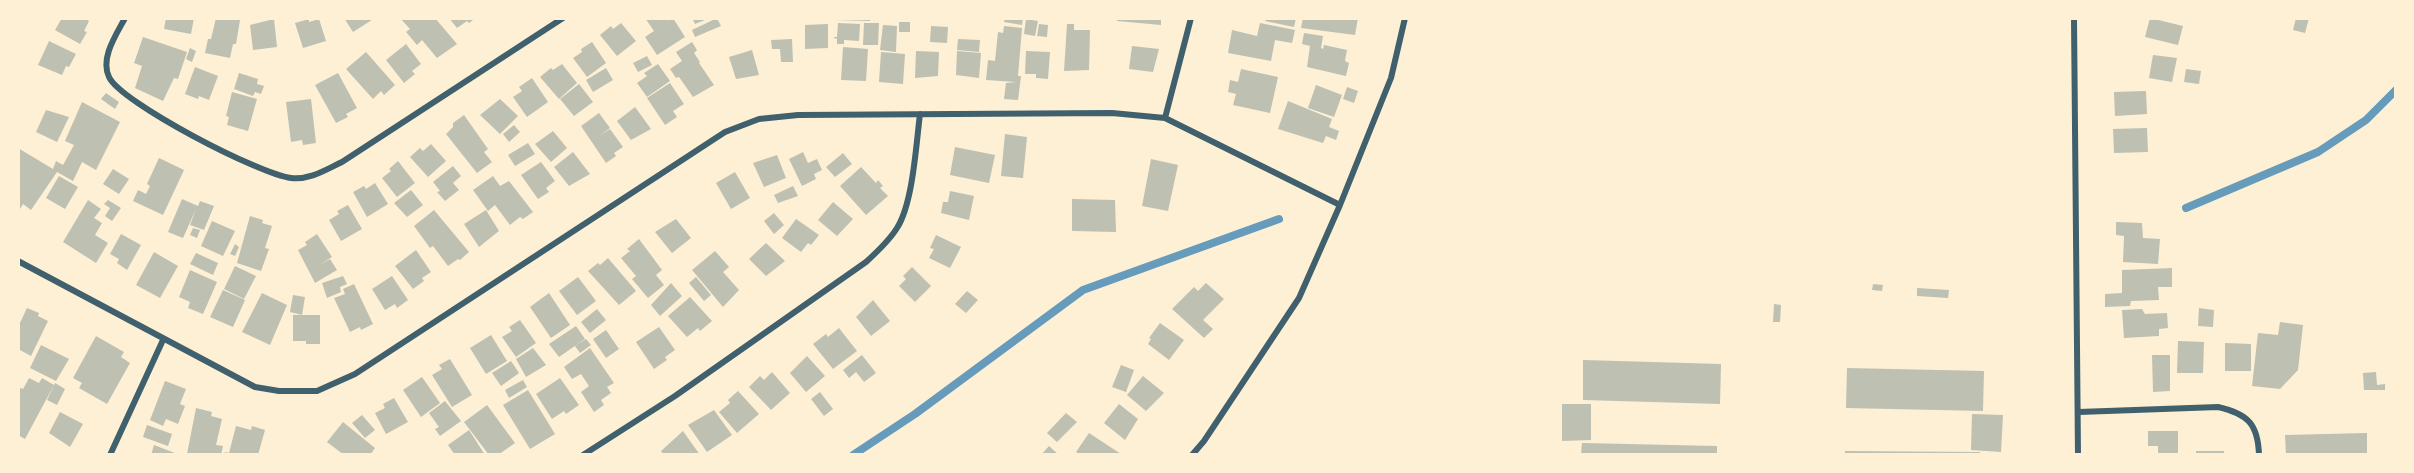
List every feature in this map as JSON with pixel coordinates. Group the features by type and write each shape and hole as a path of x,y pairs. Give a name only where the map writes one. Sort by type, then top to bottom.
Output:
{"street":[{"path":"125,18 106,59 108,76 114,85 138,103 217,147 272,174 292,178 313,177 342,162 563,18"},
{"path":"1165,118 1191,18"},
{"path":"1192,455 1204,441 1299,298 1341,205 1391,78 1406,18"},
{"path":"2074,18 2078,455"},
{"path":"18,261 255,387 279,392 317,391 337,383 371,363 725,132 759,118 1112,113 1165,118 1341,205"},
{"path":"583,455 675,396 866,262 886,243 898,227 904,212 910,189 920,114"},
{"path":"110,455 163,340"},
{"path":"2079,412 2218,407 2233,411 2251,423 2256,433 2259,455"}],"building":[{"path":"62,18 85,18 89,21 84,31 87,32 80,44 55,30"},
{"path":"166,18 194,18 191,34 164,29"},
{"path":"216,18 240,20 236,44 233,44 230,58 205,53"},
{"path":"344,18 375,18 353,32"},
{"path":"400,18 435,18 457,44 437,58 422,40 417,45 406,32 410,29"},
{"path":"449,18 476,18 457,28"},
{"path":"645,18 672,18 667,22 673,18 685,37 657,55 645,37 654,31"},
{"path":"692,18 710,18 695,24"},
{"path":"717,18 721,26 695,37 692,30"},
{"path":"834,18 870,18 870,21 834,20"},
{"path":"1005,18 1023,18 1022,25 1004,22"},
{"path":"1118,18 1161,18 1161,25 1117,21"},
{"path":"1266,18 1296,18 1294,27 1265,21"},
{"path":"1303,18 1358,18 1355,35 1301,28"},
{"path":"2150,18 2183,26 2178,45 2145,37"},
{"path":"2296,18 2309,18 2305,33 2293,30"},
{"path":"274,19 277,47 253,50 250,25"},
{"path":"309,19 309,22 319,19 326,41 303,48 295,23"},
{"path":"1026,19 1038,21 1035,36 1024,34"},
{"path":"899,22 910,22 910,32 899,32"},
{"path":"621,23 636,41 617,56 600,35 611,26 613,29"},
{"path":"838,23 860,24 859,41 844,40 844,44 837,44 837,38 834,37 837,37"},
{"path":"864,23 879,23 878,45 863,45"},
{"path":"1260,23 1295,30 1292,43 1275,40 1271,61 1228,53 1232,30 1257,36"},
{"path":"828,24 828,48 805,49 805,25"},
{"path":"1039,24 1048,25 1047,37 1037,36"},
{"path":"1067,24 1074,24 1074,30 1090,30 1089,70 1064,71"},
{"path":"883,25 897,26 896,52 880,50"},
{"path":"931,26 948,27 947,43 930,42"},
{"path":"1004,26 1022,28 1018,100 1004,99 1006,83 1016,82 986,80 988,60 995,61 998,32 1003,33"},
{"path":"1304,33 1323,36 1321,48 1323,49 1324,45 1347,50 1345,61 1349,63 1346,76 1307,67 1310,46 1302,44"},
{"path":"143,37 187,52 178,79 174,78 163,101 135,88 142,66 134,63"},
{"path":"792,39 793,62 781,62 780,49 772,49 771,40"},
{"path":"958,39 980,40 979,52 957,50"},
{"path":"49,41 76,54 62,75 38,65"},
{"path":"592,42 606,63 587,77 573,58"},
{"path":"692,42 697,50 694,53 699,63 714,85 693,97 679,77 676,78 670,69 682,61 676,52"},
{"path":"406,44 421,64 412,71 415,74 404,83 386,60"},
{"path":"1132,46 1159,49 1153,72 1129,69"},
{"path":"843,47 868,49 866,81 841,80"},
{"path":"190,48 196,51 192,62 186,59"},
{"path":"752,50 759,75 736,79 729,57"},
{"path":"916,51 939,52 938,76 915,78"},
{"path":"957,51 981,53 979,78 956,75"},
{"path":"1026,51 1050,52 1048,79 1036,78 1036,74 1025,74"},
{"path":"366,52 395,85 384,95 381,91 373,99 346,69"},
{"path":"881,52 905,54 903,84 879,82"},
{"path":"2153,55 2177,58 2172,82 2149,78"},
{"path":"647,56 652,65 638,72 633,63"},
{"path":"562,64 577,83 559,99 540,77 551,68 553,70"},
{"path":"658,64 670,81 647,97 637,83 647,76 644,73"},
{"path":"195,67 218,76 209,100 185,94"},
{"path":"606,68 613,80 593,92 586,80"},
{"path":"1241,69 1278,77 1270,113 1233,105 1236,94 1228,92 1230,80 1238,82"},
{"path":"2186,69 2201,71 2199,84 2184,82"},
{"path":"239,73 258,79 257,84 264,86 261,94 255,92 253,96 234,89"},
{"path":"338,73 357,108 346,114 348,117 336,123 315,85"},
{"path":"532,78 548,102 527,117 513,97 522,91 519,87"},
{"path":"670,83 684,104 673,111 677,117 665,125 647,98"},
{"path":"579,84 593,102 574,116 560,99"},
{"path":"1316,85 1342,95 1334,117 1308,108"},
{"path":"1347,87 1358,91 1354,103 1343,99"},
{"path":"2146,91 2147,114 2115,116 2114,92"},
{"path":"232,92 257,99 248,131 227,125 229,117 226,116"},
{"path":"106,93 119,102 115,109 101,99"},
{"path":"311,99 316,143 303,145 302,140 291,142 286,102"},
{"path":"500,99 518,116 500,134 480,115"},
{"path":"1288,101 1332,119 1329,127 1339,131 1336,140 1326,136 1323,143 1278,129"},
{"path":"82,102 120,122 96,170 82,162 73,181 57,172 31,210 23,204 20,209 18,208 18,148 53,169 56,161 63,165 74,145 65,141"},
{"path":"635,107 651,129 631,140 617,121"},
{"path":"46,110 69,117 57,142 36,132"},
{"path":"599,113 610,128 599,136 610,129 623,147 606,163 581,126"},
{"path":"464,115 488,149 484,152 492,162 477,173 446,134 453,127 453,123"},
{"path":"514,125 520,132 509,142 503,134"},
{"path":"2147,128 2148,152 2114,153 2113,129"},
{"path":"553,131 567,148 551,162 535,144"},
{"path":"1005,134 1027,137 1023,178 1001,176"},
{"path":"528,143 535,154 515,166 508,155"},
{"path":"431,144 446,161 428,177 410,157 420,148 423,151"},
{"path":"955,147 995,155 989,183 950,175"},
{"path":"573,152 590,174 569,186 554,167"},
{"path":"803,152 808,163 817,159 822,170 814,174 816,179 802,186 789,159"},
{"path":"843,153 852,164 835,177 826,167"},
{"path":"777,155 786,178 764,187 753,163"},
{"path":"159,158 184,170 163,215 133,201 138,190 146,194 150,186 147,184"},
{"path":"1151,159 1178,165 1168,211 1142,206"},
{"path":"398,161 415,183 397,197 382,178"},
{"path":"541,162 555,181 546,188 549,192 538,199 521,175"},
{"path":"453,166 461,176 453,183 459,190 445,201 437,192 440,191 433,182"},
{"path":"861,167 876,183 878,180 883,186 880,188 888,196 866,215 840,186"},
{"path":"113,169 129,179 119,194 103,184"},
{"path":"735,172 750,198 731,209 716,183"},
{"path":"59,176 78,187 65,209 46,198"},
{"path":"493,176 500,186 509,181 533,212 523,219 520,217 510,225 495,205 488,211 473,190"},
{"path":"375,183 388,204 367,217 353,192 364,186 366,189"},
{"path":"793,186 798,196 778,203 774,195"},
{"path":"411,190 423,205 407,217 394,203"},
{"path":"950,191 974,196 969,220 941,213 943,202 948,202"},
{"path":"182,199 198,206 200,201 214,206 204,230 190,225 196,209 183,238 168,232"},
{"path":"1072,199 1115,200 1116,232 1072,231"},
{"path":"88,200 101,209 94,218 102,223 95,235 108,243 96,263 63,242"},
{"path":"108,200 121,208 112,221 105,216 110,208 104,204"},
{"path":"833,202 853,219 837,236 818,220"},
{"path":"348,205 362,229 341,241 329,220 339,214 337,211"},
{"path":"434,210 469,252 448,266 433,246 430,248 414,226"},
{"path":"486,210 499,231 479,247 464,224"},
{"path":"774,213 784,225 774,234 764,221"},
{"path":"250,216 272,226 265,248 269,249 261,271 237,263"},
{"path":"676,219 691,238 672,253 655,232"},
{"path":"796,219 819,235 801,252 782,238"},
{"path":"212,221 235,231 223,256 201,246"},
{"path":"2116,222 2142,223 2143,238 2160,239 2158,264 2123,262 2124,236 2116,235"},
{"path":"193,228 200,230 197,238 190,235"},
{"path":"121,234 141,245 127,270 117,263 119,259 110,254"},
{"path":"317,234 332,257 318,266 330,259 337,270 315,283 298,250 307,245 305,242"},
{"path":"936,235 961,247 950,268 929,258 934,249 930,248"},
{"path":"639,239 662,270 656,275 664,285 648,298 632,279 636,276 621,258 630,251 627,249"},
{"path":"766,243 785,261 766,276 749,259"},
{"path":"235,244 239,247 235,256 230,254"},
{"path":"416,250 431,272 422,278 424,281 413,289 395,266"},
{"path":"715,251 729,267 723,272 739,290 723,307 692,270"},
{"path":"154,252 178,266 160,298 136,285"},
{"path":"196,253 218,263 213,275 190,264"},
{"path":"608,258 636,291 619,305 588,271"},
{"path":"235,266 256,276 244,299 224,289"},
{"path":"912,267 931,286 915,302 899,286 906,279 903,276"},
{"path":"2172,268 2172,287 2158,287 2159,300 2131,301 2130,306 2105,307 2105,294 2122,293 2122,270"},
{"path":"190,270 217,282 203,314 188,308 190,302 179,297"},
{"path":"343,276 347,284 340,287 341,292 327,298 322,283"},
{"path":"392,276 408,300 397,308 395,304 385,310 372,289"},
{"path":"578,277 596,301 577,315 559,291"},
{"path":"696,277 711,295 704,301 689,283"},
{"path":"671,283 682,296 660,316 651,305"},
{"path":"1206,283 1224,299 1203,320 1213,329 1204,338 1172,309 1194,287 1198,291"},
{"path":"354,284 373,324 350,332 334,298 345,294 343,289"},
{"path":"1873,284 1883,285 1882,291 1872,290"},
{"path":"1917,288 1949,290 1948,298 1917,296"},
{"path":"223,290 245,300 233,327 210,317"},
{"path":"967,291 978,300 966,313 955,304"},
{"path":"262,293 287,305 270,345 242,332"},
{"path":"549,293 570,325 551,338 530,307"},
{"path":"293,295 305,297 302,315 290,312"},
{"path":"690,297 712,321 700,331 698,328 687,337 668,316"},
{"path":"873,300 890,321 871,336 856,317"},
{"path":"1774,304 1781,305 1780,322 1773,322"},
{"path":"27,308 39,313 38,316 48,321 31,356 18,349 18,327"},
{"path":"2199,308 2214,310 2213,327 2198,326"},
{"path":"597,309 606,320 590,333 581,322"},
{"path":"2142,309 2145,314 2167,313 2168,328 2159,329 2159,336 2124,338 2122,310"},
{"path":"293,315 320,315 320,344 293,341"},
{"path":"520,320 536,343 516,357 502,337 512,331 509,327"},
{"path":"2280,322 2303,325 2298,370 2280,389 2252,386 2258,333 2278,335"},
{"path":"1160,323 1184,340 1169,360 1148,344 1151,339 1149,338"},
{"path":"576,326 585,339 559,357 549,344"},
{"path":"659,327 675,350 665,357 667,360 654,369 636,342"},
{"path":"839,328 857,351 833,369 813,344 826,334 828,337"},
{"path":"606,330 619,349 606,358 593,339"},
{"path":"491,335 507,361 486,374 470,348"},
{"path":"96,336 124,352 121,357 130,363 107,404 79,388 82,383 73,378"},
{"path":"586,339 591,345 580,353 575,346"},
{"path":"2178,341 2204,342 2203,373 2177,373"},
{"path":"2225,343 2251,344 2251,371 2225,371"},
{"path":"41,345 69,359 56,381 30,368"},
{"path":"533,348 546,365 526,377 516,359"},
{"path":"590,348 614,383 607,387 611,393 601,400 604,405 594,412 581,392 589,386 581,374 572,379 564,367"},
{"path":"862,355 876,373 864,382 856,372 849,378 843,370"},
{"path":"2152,355 2170,355 2170,391 2153,392"},
{"path":"807,356 825,376 806,392 790,373"},
{"path":"450,359 472,395 452,407 432,375 442,369 439,365"},
{"path":"1583,360 1721,364 1720,404 1583,400"},
{"path":"511,361 519,373 501,386 492,373"},
{"path":"1121,365 1134,370 1126,392 1112,387"},
{"path":"1847,368 1984,371 1983,411 1846,408"},
{"path":"772,372 790,393 771,410 749,387 760,376 764,380"},
{"path":"2376,372 2377,385 2385,384 2385,390 2364,390 2363,373"},
{"path":"1143,376 1164,393 1146,411 1127,395"},
{"path":"422,377 440,403 421,417 403,390"},
{"path":"29,378 39,383 42,378 54,385 25,439 18,435 18,387 23,389"},
{"path":"560,378 579,405 566,414 564,411 552,419 536,394"},
{"path":"523,380 527,387 509,398 505,390"},
{"path":"165,381 186,389 180,404 185,406 178,424 166,419 163,426 150,420"},
{"path":"55,383 65,389 57,405 47,400"},
{"path":"528,390 555,434 530,449 503,405"},
{"path":"738,391 759,414 737,433 719,412 730,403 728,400"},
{"path":"820,392 833,409 824,416 811,399"},
{"path":"394,398 408,422 386,434 375,413 385,408 383,404"},
{"path":"445,401 461,421 440,436 435,429 439,427 429,413"},
{"path":"1119,404 1138,419 1125,440 1104,423"},
{"path":"1562,404 1591,404 1591,440 1562,441"},
{"path":"487,405 515,443 498,455 489,455 464,422"},
{"path":"196,408 212,412 211,416 222,419 216,445 223,446 221,455 187,454"},
{"path":"714,410 732,435 707,452 688,425"},
{"path":"60,412 83,424 70,447 49,433"},
{"path":"1066,413 1077,422 1057,442 1047,433"},
{"path":"1972,414 2003,415 2001,452 1971,450"},
{"path":"362,415 375,430 365,438 352,423"},
{"path":"343,422 375,448 370,455 344,455 327,442"},
{"path":"147,425 172,434 168,446 143,437"},
{"path":"236,426 251,430 252,426 265,430 258,455 224,455 225,452 229,453"},
{"path":"469,430 485,455 455,455 448,445"},
{"path":"683,431 700,455 664,455 661,451"},
{"path":"2148,431 2178,431 2178,455 2158,455 2158,446 2148,446"},
{"path":"1089,433 1121,454 1081,455 1076,452"},
{"path":"2367,433 2367,455 2286,455 2285,435"},
{"path":"1582,443 1717,446 1717,455 1581,455"},
{"path":"154,445 180,455 151,455"},
{"path":"1049,446 1059,455 1041,455"},
{"path":"1845,451 1980,452 1980,455 1845,455"},
{"path":"2196,451 2224,451 2224,455 2196,455"}],"waterway":[{"path":"2186,208 2318,152 2366,120 2396,90"},
{"path":"853,455 915,414 1083,290 1279,219"}]}
